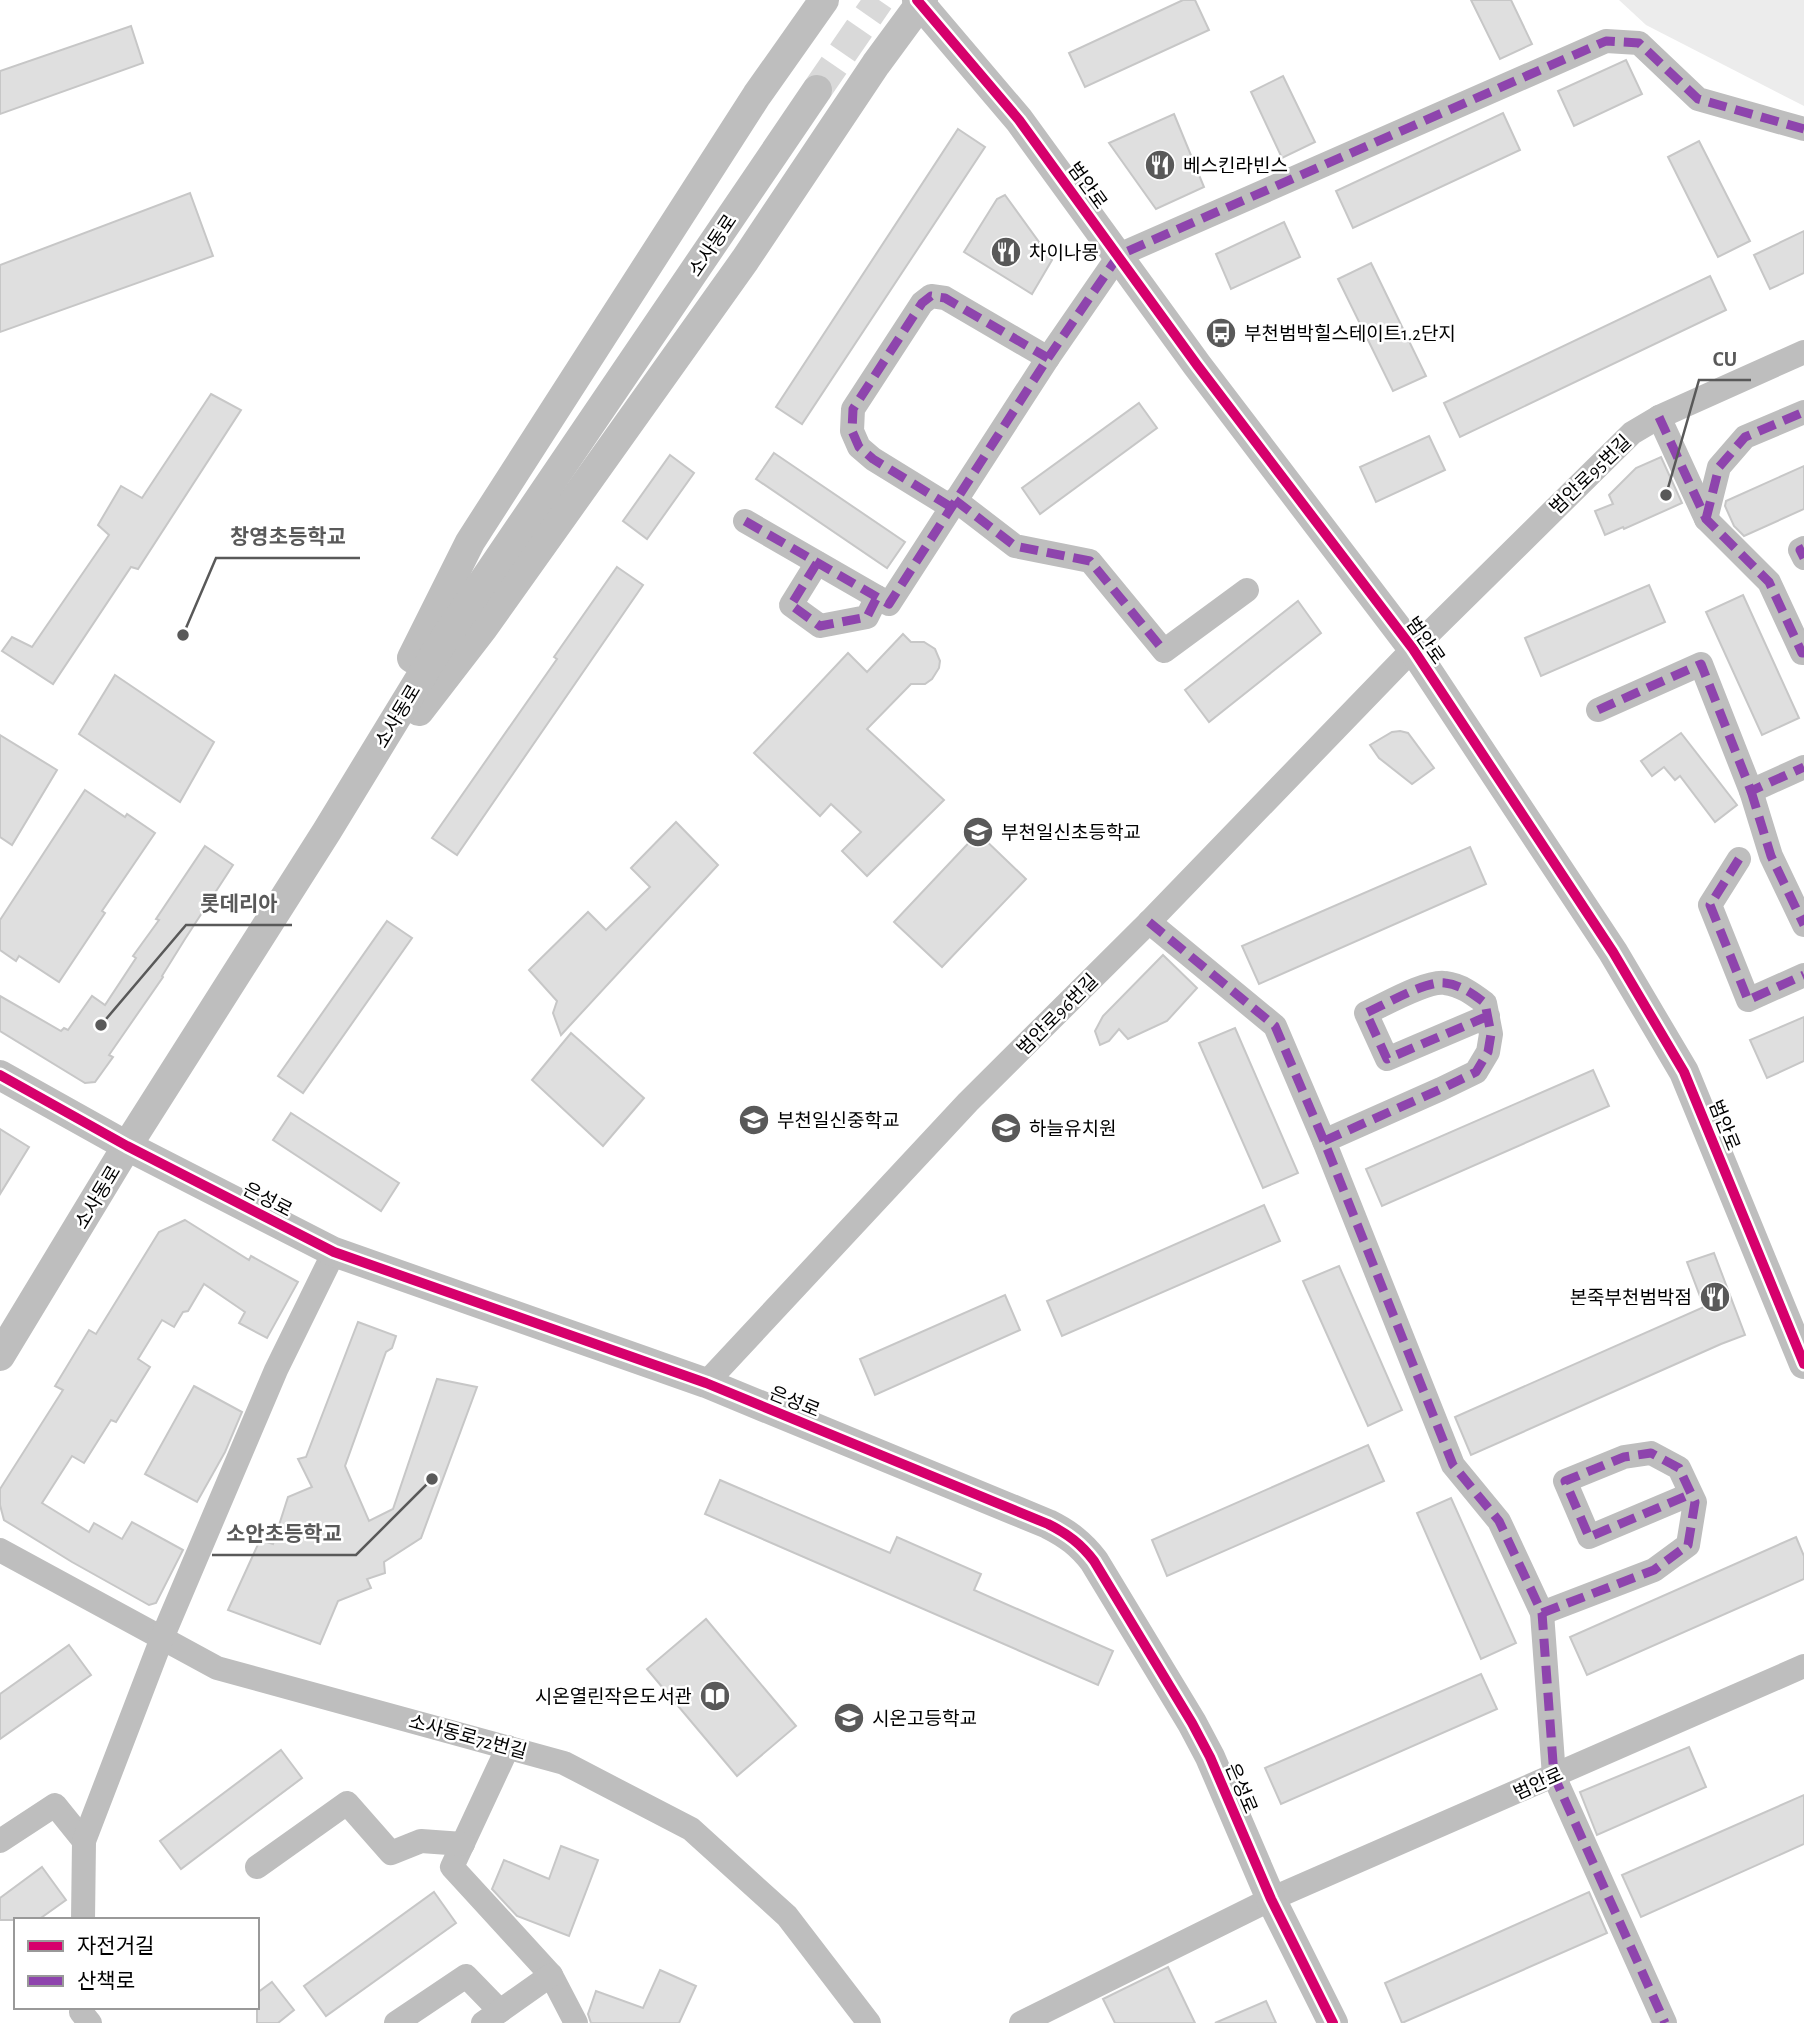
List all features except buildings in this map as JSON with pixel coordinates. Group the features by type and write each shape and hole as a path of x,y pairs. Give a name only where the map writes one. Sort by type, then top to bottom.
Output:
{"street":[{"path":"327,831 470,542 757,94 824,0"},
{"path":"327,831 491,617 745,260 920,1"},
{"name":"범안로","path":"920,1 1019,120 1197,365 1413,649 1613,952 1684,1072 1804,1364"},
{"path":"745,521 888,604 1048,358 1119,255 1606,41 1639,43 1698,99 1804,129"},
{"name":"소사동로","path":"0,1356 127,1146 327,831 440,644 817,90"},
{"path":"1048,358 945,298 931,296 922,303 853,410 852,431 859,447 873,459 953,504 1015,546 1090,561 1164,651 1247,590"},
{"name":"범안로95번길","path":"1413,649 1632,433 1659,417 1804,352"},
{"path":"1706,519 1719,467 1745,437 1804,412"},
{"path":"1659,417 1706,519 1769,582 1803,655"},
{"path":"1804,548 1800,550 1804,558"},
{"path":"817,563 791,605 820,626 867,617 877,597"},
{"name":"범안로96번길","path":"706,1383 968,1102 1149,922 1413,649"},
{"path":"1598,710 1701,664 1751,791 1771,856 1804,925"},
{"path":"1751,791 1804,767"},
{"path":"1739,859 1710,905 1748,1000 1804,975"},
{"path":"1149,922 1275,1026 1324,1141 1453,1465 1499,1521 1542,1613 1554,1776 1665,2023"},
{"path":"1324,1141 1476,1072 1488,1052 1491,1034 1488,1016"},
{"name":"은성로","path":"0,1075 127,1146 334,1252 706,1383 1048,1524 1082,1545 1198,1734 1271,1899 1333,2023"},
{"path":"83,1918 84,1841 162,1638 276,1370 334,1252"},
{"path":"1542,1613 1654,1570 1688,1545 1695,1502 1679,1468 1651,1453 1623,1457 1565,1481 1589,1537 1691,1494"},
{"name":"소사동로72번길","path":"0,1550 218,1668 564,1763 691,1829 787,1916 869,2023"},
{"name":"범안로","path":"1271,1899 1804,1666"},
{"path":"508,1747 452,1867 551,1975 576,2023"},
{"path":"257,1867 347,1802 391,1853 421,1841 463,1844"},
{"path":"0,1841 55,1805 84,1841"},
{"path":"1021,2023 1271,1899"},
{"path":"396,2023 466,1976 492,2017 551,1975"}],"shaded area":[{"path":"1619,0 1804,0 1804,106 1646,25"}],"tunnel":[{"path":"817,90 879,0"}],"marked path":[{"path":"745,521 889,604 1048,358 1119,255 1606,41 1639,43 1698,99 1804,129"},
{"path":"951,507 873,459 859,447 852,431 853,409 922,303 931,296 945,298 1048,358"},
{"path":"1706,519 1719,467 1745,437 1804,412"},
{"path":"1659,417 1706,519 1769,582 1804,653"},
{"path":"955,500 1015,546 1090,561 1164,651"},
{"path":"1804,548 1800,550 1804,558"},
{"path":"817,563 791,605 820,626 867,617 877,597"},
{"path":"1598,710 1701,664 1751,791 1804,767"},
{"path":"1751,791 1771,856 1804,925"},
{"path":"1739,859 1710,905 1748,1000 1804,975"},
{"path":"1149,922 1275,1026 1324,1141 1453,1465 1499,1521 1542,1613 1554,1776 1665,2023"},
{"path":"1324,1141 1476,1072 1488,1052 1491,1034 1485,1003 1456,986 1445,983 1428,985 1366,1013 1387,1059 1488,1016"},
{"path":"1542,1613 1654,1570 1688,1545 1695,1502 1679,1468 1651,1453 1624,1457 1565,1481 1589,1537 1691,1494"}],"cycle path":[{"path":"917,0 1019,120 1197,365 1413,649 1613,952 1684,1072 1804,1364"},
{"path":"0,1075 127,1146 334,1252 706,1383 1048,1524 1068,1536 1094,1561 1192,1723 1210,1757 1271,1899 1333,2023"}],"place":[{"name":"베스킨라빈스","path":"1160,165"},
{"name":"차이나몽","path":"1006,252"},
{"name":"부천범박힐스테이트1.2단지","path":"1221,333"},
{"name":"CU","path":"1666,495"},
{"name":"창영초등학교","path":"183,635"},
{"name":"부천일신초등학교","path":"978,832"},
{"name":"롯데리아","path":"101,1025"},
{"name":"부천일신중학교","path":"754,1120"},
{"name":"하늘유치원","path":"1006,1128"},
{"name":"본죽부천범박점","path":"1715,1297"},
{"name":"소안초등학교","path":"432,1479"},
{"name":"시온열린작은도서관","path":"715,1696"},
{"name":"시온고등학교","path":"849,1718"}]}
